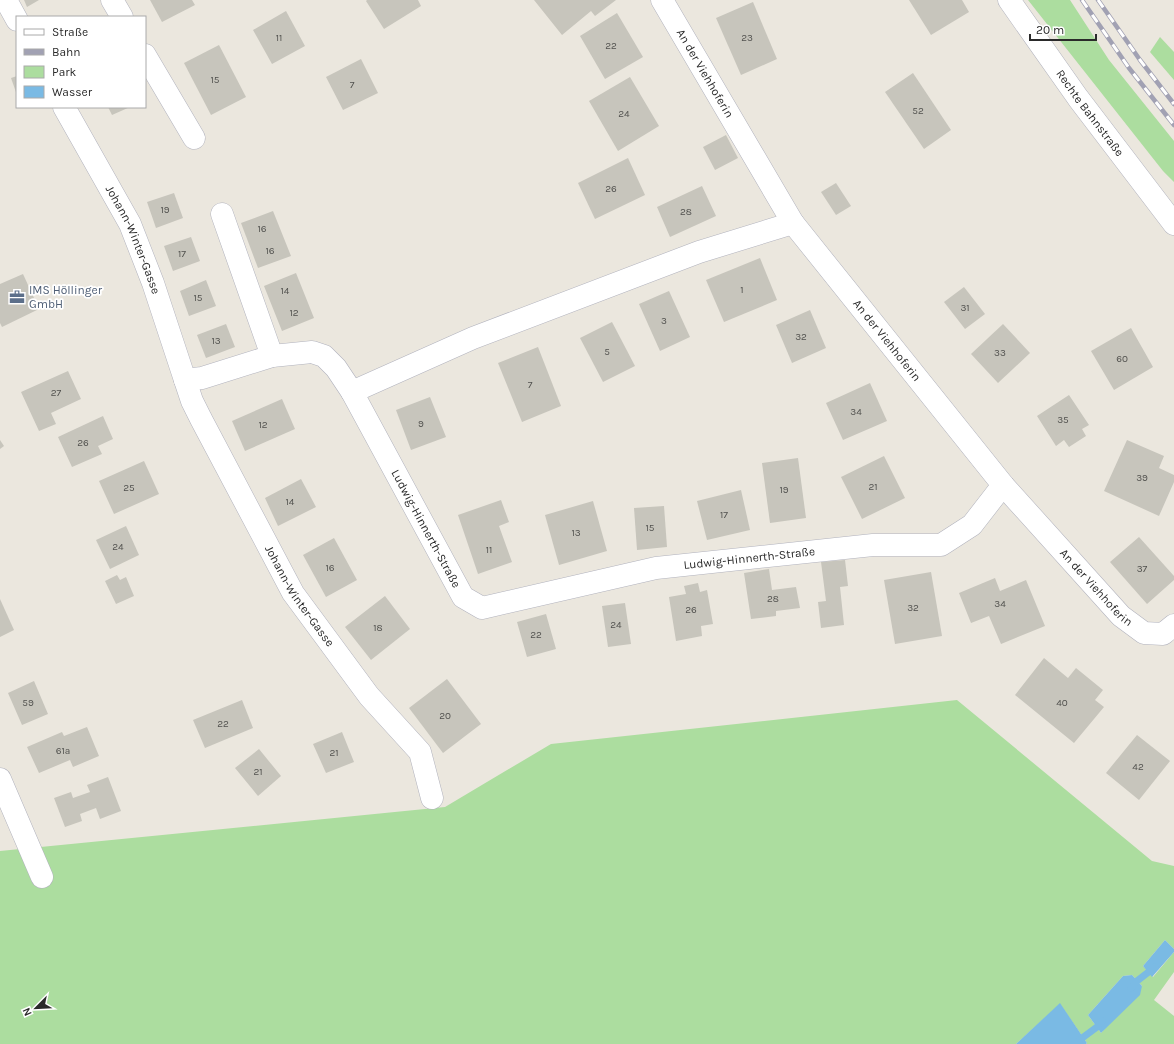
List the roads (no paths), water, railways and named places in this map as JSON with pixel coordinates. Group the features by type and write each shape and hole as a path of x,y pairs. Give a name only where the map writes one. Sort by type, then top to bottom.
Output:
{"street":[{"path":"6,0 16,18"},
{"path":"112,0 121,16"},
{"name":"An der Viehhoferin","path":"662,0 793,223 1003,485 1121,616 1144,633 1170,635"},
{"name":"Rechte Bahnstraße","path":"1009,0 1078,98 1174,224"},
{"path":"146,57 194,138"},
{"name":"Johann-Winter-Gasse","path":"65,108 130,224 153,283 192,401 293,593 370,696 420,752 432,798"},
{"path":"222,214 272,356"},
{"path":"185,380 202,378 272,356 312,352 324,356 336,368 352,392 474,338 699,252 793,223"},
{"name":"Ludwig-Hinnerth-Straße","path":"352,392 463,597 482,608 656,568 873,545 941,545 972,525 1003,485"},
{"path":"0,779 42,877"}],"water":[{"path":"1165,940 1174,949 1174,952 1152,977 1143,966"},
{"path":"1132,975 1142,986 1140,995 1101,1033 1088,1015 1123,976"},
{"path":"1060,1003 1087,1043 1086,1044 1016,1044"}],"waterway":[{"path":"1131,988 1137,981 1155,967"},
{"path":"1074,1044 1097,1027 1102,1021"}],"railway":[{"path":"1082,0 1129,68 1174,125"},
{"path":"1098,0 1140,60 1174,104"}],"place":[{"name":"IMS Höllinger GmbH","path":"17,297"}]}
